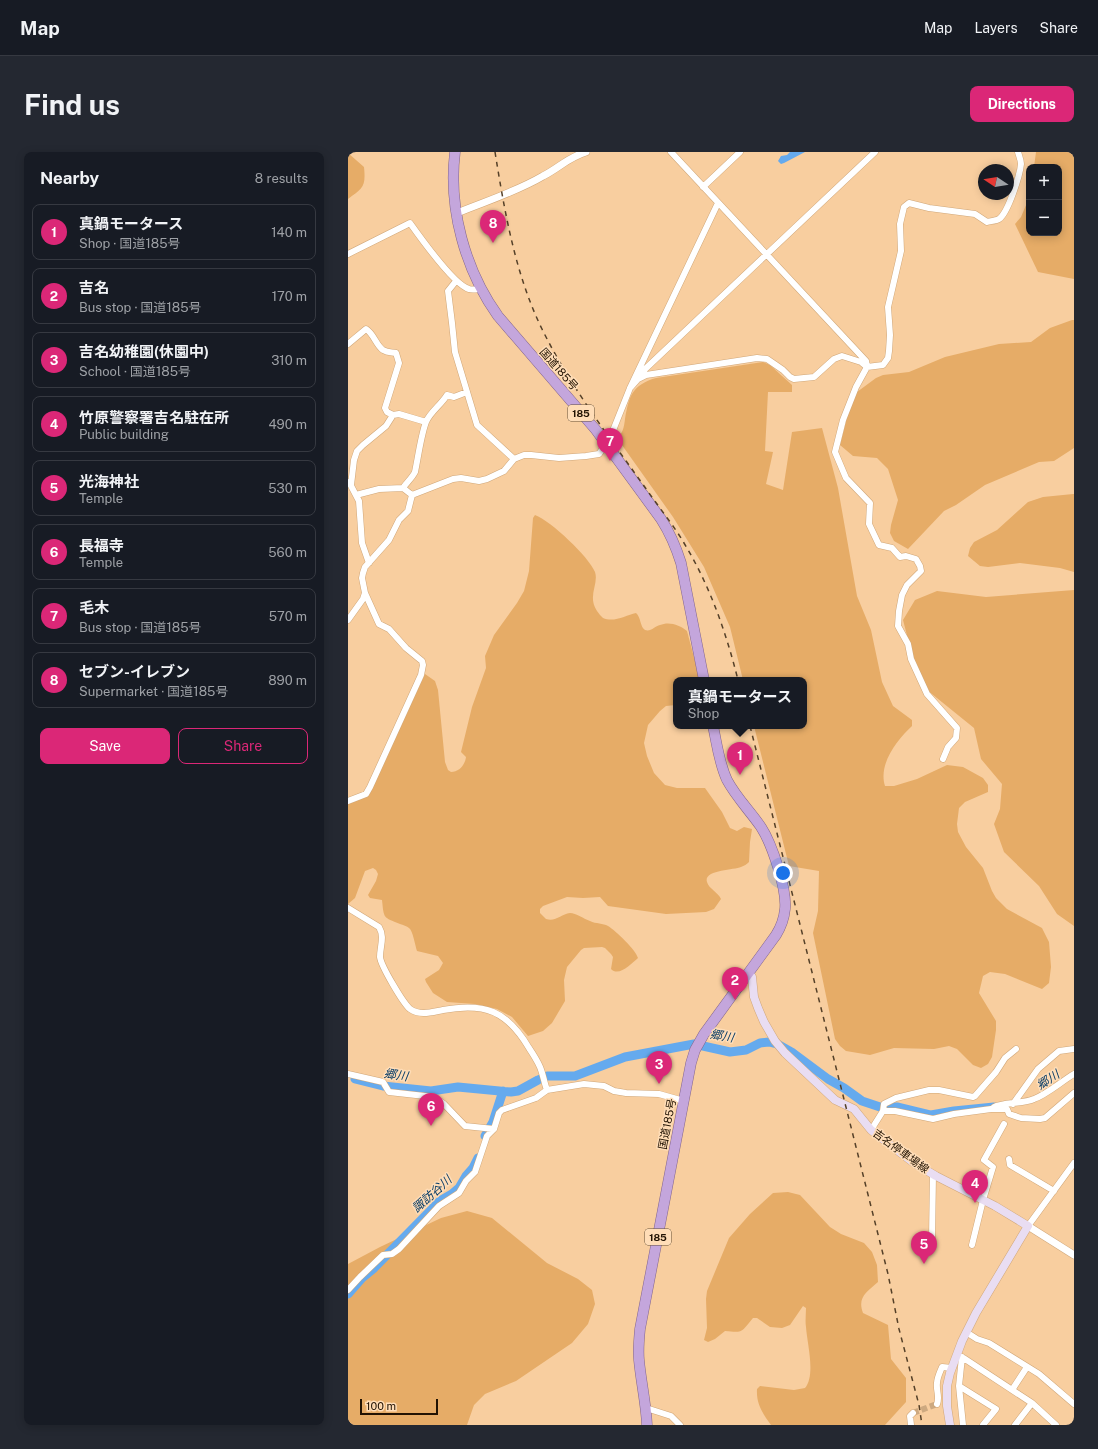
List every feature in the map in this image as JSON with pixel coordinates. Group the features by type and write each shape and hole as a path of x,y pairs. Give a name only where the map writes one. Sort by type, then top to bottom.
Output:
{"highway":[{"name":"国道185号","path":"455,152 454,186 457,213 475,277 492,307 596,430 661,519 677,551 703,677"},
{"name":"国道185号","path":"647,1425 639,1362 640,1329 691,1063 695,1050 700,1041 780,928 785,908 780,876 770,846 766,836 734,793 727,779 720,758 714,729"}],"main road":[{"name":"吉名停車場線","path":"749,973 752,977 754,997 758,1008 764,1022 777,1043 835,1100 854,1109 871,1130 904,1156 933,1174 983,1200 1028,1226"},
{"path":"949,1423 946,1393 952,1368 959,1356 966,1332 1028,1226"}],"street":[{"path":"457,213 515,190 544,176 574,156 586,152"},
{"path":"671,152 866,360 867,367 856,387 843,420 835,452 846,478 870,503 869,524 879,545 892,548 900,557 906,556 916,559 920,566 921,571 907,585 902,595 898,626 908,644 911,659 927,694 957,728 956,738 948,747 943,759"},
{"path":"703,187 740,152"},
{"path":"637,375 642,372 875,152"},
{"path":"867,367 883,364 888,358 890,335 888,307 901,251 900,224 904,207 909,203 929,208 975,214 986,222 999,219 1006,211 1021,166 1021,160 1018,152"},
{"path":"412,495 453,479 460,478 479,481 487,479 504,472 514,459 524,455 559,458 599,454 606,444 630,388 718,203"},
{"path":"348,254 410,223 456,281 468,289 481,289"},
{"path":"456,281 448,291 455,352 467,392 478,425 514,459"},
{"path":"348,344 366,329 371,332 382,349 387,352 395,352 398,363 385,408 388,412 394,415 399,414 426,422"},
{"path":"630,388 638,379 646,375 757,358 768,359 794,379 814,377 834,359 842,356 861,362 867,367"},
{"path":"403,488 413,477 415,472 426,422 447,395 454,397 467,392"},
{"path":"369,563 362,543 359,501 350,483 357,451 363,444 386,426 394,415"},
{"path":"356,495 379,489 403,488 412,495"},
{"path":"348,620 363,599 364,593 362,578 365,567 388,540 398,520 408,511 412,495"},
{"path":"348,801 366,794 421,676 423,665 422,661 406,648 389,629 379,624 364,593"},
{"path":"348,908 379,927 382,932 380,958 383,966 403,1001 411,1009 426,1013 459,1007 471,1007 499,1014 506,1018 523,1038 540,1067 548,1090"},
{"path":"871,1130 884,1109 884,1104 896,1098 929,1090 939,1090 973,1097 975,1096 996,1072 1005,1058 1016,1049"},
{"path":"1013,1104 1038,1069 1059,1051 1074,1049"},
{"path":"348,1074 383,1082 389,1092 434,1097 444,1104 465,1126 491,1129"},
{"path":"884,1109 933,1119 1034,1099 1074,1074"},
{"path":"348,1290 383,1255 392,1254 399,1249 438,1206 459,1193 466,1181 475,1172 487,1136 502,1110 536,1098 548,1090 584,1084 604,1086 614,1091 626,1094 659,1094 684,1101"},
{"path":"994,1107 1007,1109 1009,1114 1014,1116 1040,1119 1045,1118 1054,1112 1074,1094"},
{"path":"972,1245 993,1167 984,1160 1004,1124"},
{"path":"1009,1159 1010,1165 1054,1191"},
{"path":"1074,1163 1028,1226 1074,1255"},
{"path":"932,1239 933,1174"},
{"path":"966,1332 977,1339 989,1343 1039,1374 1074,1404"},
{"path":"959,1356 959,1386 964,1425"},
{"path":"959,1356 1032,1403 1056,1425"},
{"path":"937,1404 939,1399 936,1382 942,1367 952,1368"},
{"path":"1012,1390 1027,1367"},
{"path":"959,1386 996,1409 983,1425"},
{"path":"1015,1425 1032,1403"},
{"path":"646,1408 671,1416 680,1425"},
{"path":"911,1425 910,1416 913,1413"}],"shaded area":[{"path":"1036,152 1074,152 1074,279 1038,272 1015,224 1021,217 1026,205 1026,236 1062,236 1062,164 1034,164"},
{"path":"348,153 364,167 365,174 364,183 360,189 348,199"},
{"path":"1074,320 1074,448 1054,461 1039,462 985,485 956,505 944,511 908,549 894,541 890,533 898,500 888,469 877,458 853,456 840,445 850,406 857,392 876,378 883,375 909,372 945,357 999,344 1031,342 1050,328"},
{"path":"763,362 770,365 792,385 792,392 768,392 765,451 773,452 766,484 783,490 792,432 822,428 838,488 857,596 871,630 882,682 893,706 912,720 912,726 900,738 890,753 884,769 885,786 894,786 917,779 947,765 963,767 983,778 988,785 988,792 965,802 959,808 957,824 958,832 966,847 983,868 996,898 1007,909 1042,928 1049,942 1051,967 1049,983 1042,989 1005,974 990,972 983,976 979,993 996,1021 996,1030 992,1057 988,1064 981,1068 973,1065 957,1049 949,1046 934,1049 894,1048 870,1055 846,1051 835,1039 813,933 818,911 819,871 789,866 755,729 807,729 807,677 742,677 730,627 704,567 673,517 617,438 623,430 626,411 633,392 642,384 656,378"},
{"path":"1074,494 1074,572 1060,568 1020,563 988,567 980,566 968,556 970,548 974,542 997,530 1028,502 1043,497"},
{"path":"535,515 550,524 578,549 591,565 596,577 593,595 594,606 603,618 611,620 636,613 643,629 645,630 649,630 667,623 678,625 687,631 699,677 673,677 673,705 666,706 648,725 644,743 647,756 654,773 665,785 677,788 705,788 722,812 730,828 737,831 744,827 752,829 749,862 741,867 714,873 707,878 708,884 721,899 714,909 706,912 666,914 608,906 600,897 567,897 543,906 540,909 540,913 546,919 556,919 572,913 592,922 608,926 634,950 638,958 625,969 618,972 611,969 613,957 605,948 584,948 581,950 567,967 564,980 565,1001 552,1023 543,1031 528,1036 512,1017 497,1009 475,1004 447,1002 433,993 425,979 439,970 443,963 438,956 417,951 413,935 409,928 390,920 385,916 382,900 370,898 368,895 376,881 378,874 376,870 373,868 365,871 355,898 348,904 348,800 372,788 425,674 435,681 438,690 445,762 448,770 454,772 463,765 466,757 461,752 472,707 486,668 485,656 494,635 524,591 529,571 533,518"},
{"path":"1074,590 1074,926 1057,914 1039,886 1004,852 994,824 1000,809 1002,784 981,759 974,728 927,690 911,651 903,620 915,600 937,591 986,597"},
{"path":"788,1192 800,1195 830,1227 841,1234 864,1243 872,1252 877,1265 878,1282 864,1295 861,1307 863,1313 888,1325 891,1359 906,1378 906,1402 885,1425 771,1425 768,1421 763,1413 758,1399 757,1389 760,1386 794,1390 805,1388 808,1382 810,1375 810,1359 806,1325 806,1308 803,1306 790,1325 782,1328 770,1327 757,1318 753,1318 742,1330 736,1332 725,1331 715,1339 708,1342 704,1340 707,1328 707,1291 729,1238 750,1214 773,1193"},
{"path":"467,1211 492,1218 547,1263 578,1279 592,1290 595,1304 588,1324 572,1343 516,1381 485,1394 474,1405 467,1425 348,1425 348,1264 441,1218"}],"water":[{"path":"790,152 805,152 781,164 778,161 781,156 787,155"}],"waterway":[{"name":"郷川","path":"355,1079 383,1086 431,1091 458,1087 511,1092 518,1091 547,1076 575,1076 625,1057 694,1044 730,1052 746,1050 760,1043 769,1042 777,1044 793,1053 828,1079 862,1101 880,1107 898,1107 931,1115 994,1107"},
{"name":"諏訪谷川","path":"485,1136 493,1122 503,1091"},
{"name":"諏訪谷川","path":"348,1294 362,1278 373,1269 440,1201 459,1188 478,1158"}],"tunnel":[{"path":"913,1413 937,1404"}],"railway":[{"path":"495,152 513,246 526,292 535,314 568,377 608,436 676,530 693,559 702,576 716,610 728,644 737,677"},
{"path":"751,729 888,1274 899,1329 919,1405 922,1425"}],"place":[{"name":"セブン-イレブン","path":"493,243"},
{"name":"毛木","path":"610,461"},
{"name":"真鍋モータース","path":"740,775"},
{"name":"吉名","path":"735,1000"},
{"name":"吉名幼稚園(休園中)","path":"659,1084"},
{"name":"長福寺","path":"431,1126"},
{"name":"竹原警察署吉名駐在所","path":"975,1203"},
{"name":"光海神社","path":"924,1264"}]}
